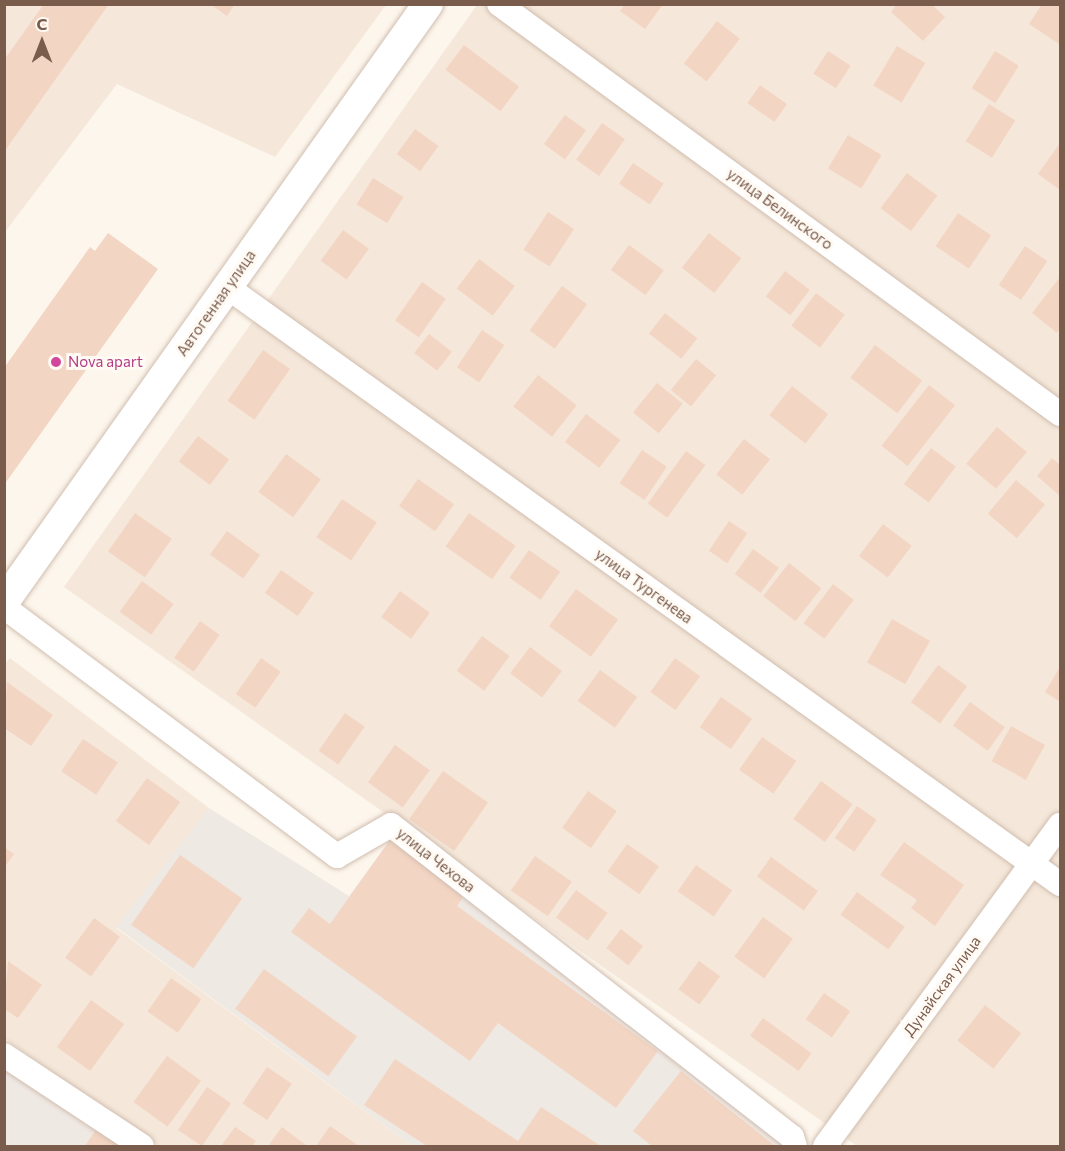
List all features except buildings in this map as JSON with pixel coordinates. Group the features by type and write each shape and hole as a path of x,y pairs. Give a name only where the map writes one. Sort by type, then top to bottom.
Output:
{"street":[{"name":"Автогенная улица","path":"4,602 428,4"},
{"name":"улица Белинского","path":"499,4 1060,414"},
{"name":"улица Тургенева","path":"226,287 1060,884"},
{"name":"улица Чехова","path":"4,608 338,856 391,825 792,1137 795,1146"},
{"name":"Дунайская улица","path":"825,1146 1060,825"},
{"path":"4,1056 142,1146"}],"shaded area":[{"path":"5,5 386,5 275,157 117,84 5,232"},
{"path":"477,5 1060,5 1060,1146 857,1146 64,587"},
{"path":"10,658 209,808 116,928 412,1146 159,1146 5,1039 4,665"},
{"path":"209,808 349,896 390,840 783,1142 780,1146 412,1146 116,927"},
{"path":"4,1063 123,1146 5,1146"}],"place":[{"name":"Nova apart","path":"56,362"}]}
